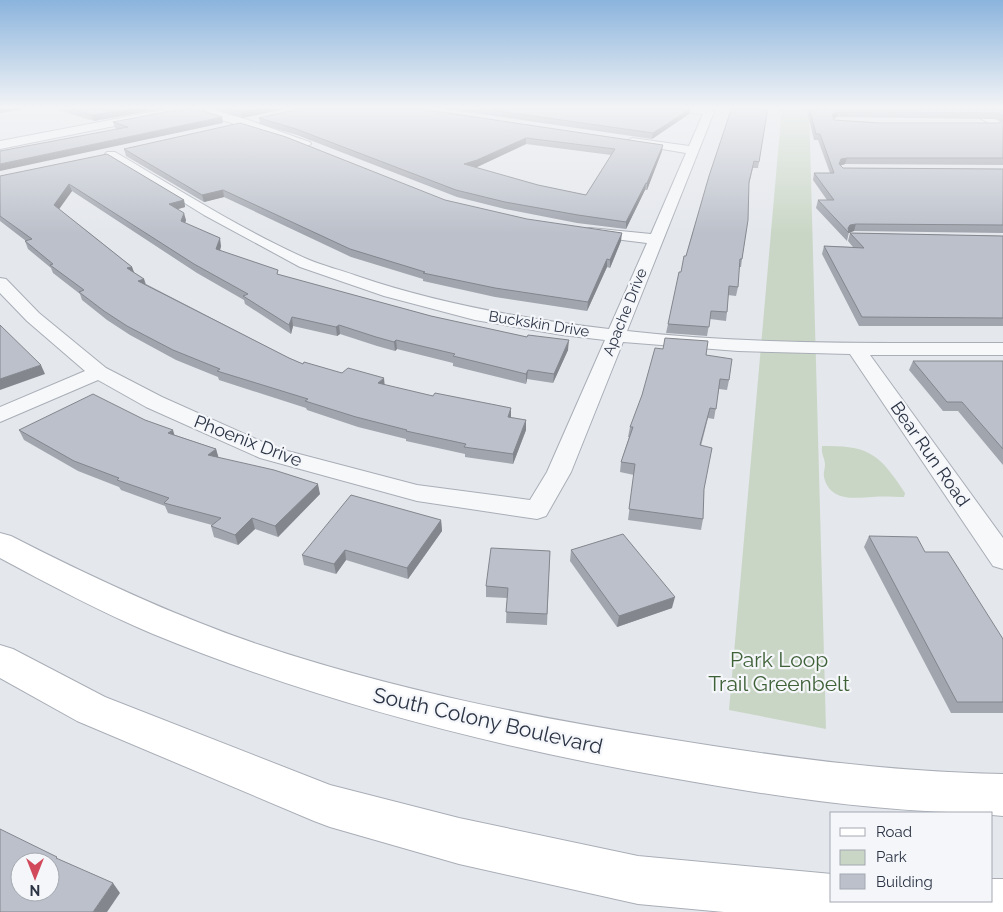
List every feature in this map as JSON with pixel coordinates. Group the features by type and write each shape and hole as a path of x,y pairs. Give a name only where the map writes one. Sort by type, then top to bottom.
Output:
{"main road":[{"name":"South Colony Boulevard","path":"0,544 108,601 205,641 355,690 462,719 587,746 809,781 955,795 1003,795"},
{"path":"0,660 91,708 330,806 459,841 638,880 830,898"},
{"path":"870,902 892,904 1003,903"}],"street":[{"name":"Buckskin Drive","path":"128,150 106,155 252,237 304,263 395,294 452,308 526,323 616,336 688,343 856,350 1003,349"},
{"name":"Apache Drive","path":"537,510 559,472 692,150"},
{"path":"580,231 655,239"},
{"name":"Phoenix Drive","path":"0,282 33,317 99,372 154,402 268,453 417,493 537,510"},
{"name":"Bear Run Road","path":"856,350 1003,559"},
{"path":"0,415 99,372"}],"green space":[{"name":"Park Loop Trail Greenbelt","path":"778,150 810,150 826,729 729,710"},
{"path":"822,446 852,448 863,450 872,455 888,469 905,493 904,497 851,498 837,495 827,485 824,477 825,465"}],"building":[{"path":"8,150 68,150 0,164 0,151"},
{"path":"125,150 318,150 445,200 527,219 622,233 610,260 607,259 588,302 495,288 423,273 425,272 350,249 223,190 202,195"},
{"path":"350,150 500,150 464,164 538,185 586,195 615,150 661,150 647,183 626,222 505,202 456,190"},
{"path":"718,150 761,150 759,162 754,161 749,182 748,220 742,259 740,259 738,287 729,286 727,312 711,311 709,327 668,324 679,272 681,272 684,256 686,256"},
{"path":"826,150 1003,150 1003,158 847,158 841,159 839,164 843,168 1003,169 1003,225 856,224 850,225 848,228 849,233 818,200 834,200 814,173 834,173"},
{"path":"107,154 184,200 169,204 184,213 181,221 220,238 216,249 278,270 277,274 431,316 527,337 528,335 569,340 554,374 528,370 526,374 453,356 455,354 396,340 394,342 339,325 336,327 292,317 289,325 243,296 248,294 194,264 69,184 54,205 132,267 127,268 144,279 138,281 289,358 303,364 304,362 342,373 348,368 384,378 378,383 433,396 435,393 511,408 508,417 526,420 513,454 464,447 466,444 406,431 356,417 305,401 308,399 217,371 220,369 173,350 127,326 104,311 79,292 84,290 50,265 53,264 25,241 32,239 0,216 0,176"},
{"path":"850,233 1003,236 1003,318 862,317 824,246 864,248"},
{"path":"0,325 41,365 0,379"},
{"path":"665,338 708,341 706,355 732,359 729,380 720,379 716,409 710,408 700,445 712,448 704,489 703,519 629,509 635,464 621,462 655,348 663,349"},
{"path":"913,361 1003,361 1003,449 962,402 947,402"},
{"path":"93,394 145,420 173,430 168,433 216,449 208,455 274,470 318,484 275,526 252,518 235,535 211,526 221,518 164,503 169,498 117,480 119,478 74,461 19,430"},
{"path":"351,495 441,520 407,568 345,550 334,564 302,555"},
{"path":"623,534 675,597 619,616 571,550"},
{"path":"869,536 917,537 925,552 948,552 1003,639 1003,702 957,702"},
{"path":"491,548 550,551 547,614 506,612 508,588 486,586"},
{"path":"0,829 47,852 10,852 10,902 60,902 60,860 113,883 93,912 0,912"}]}
